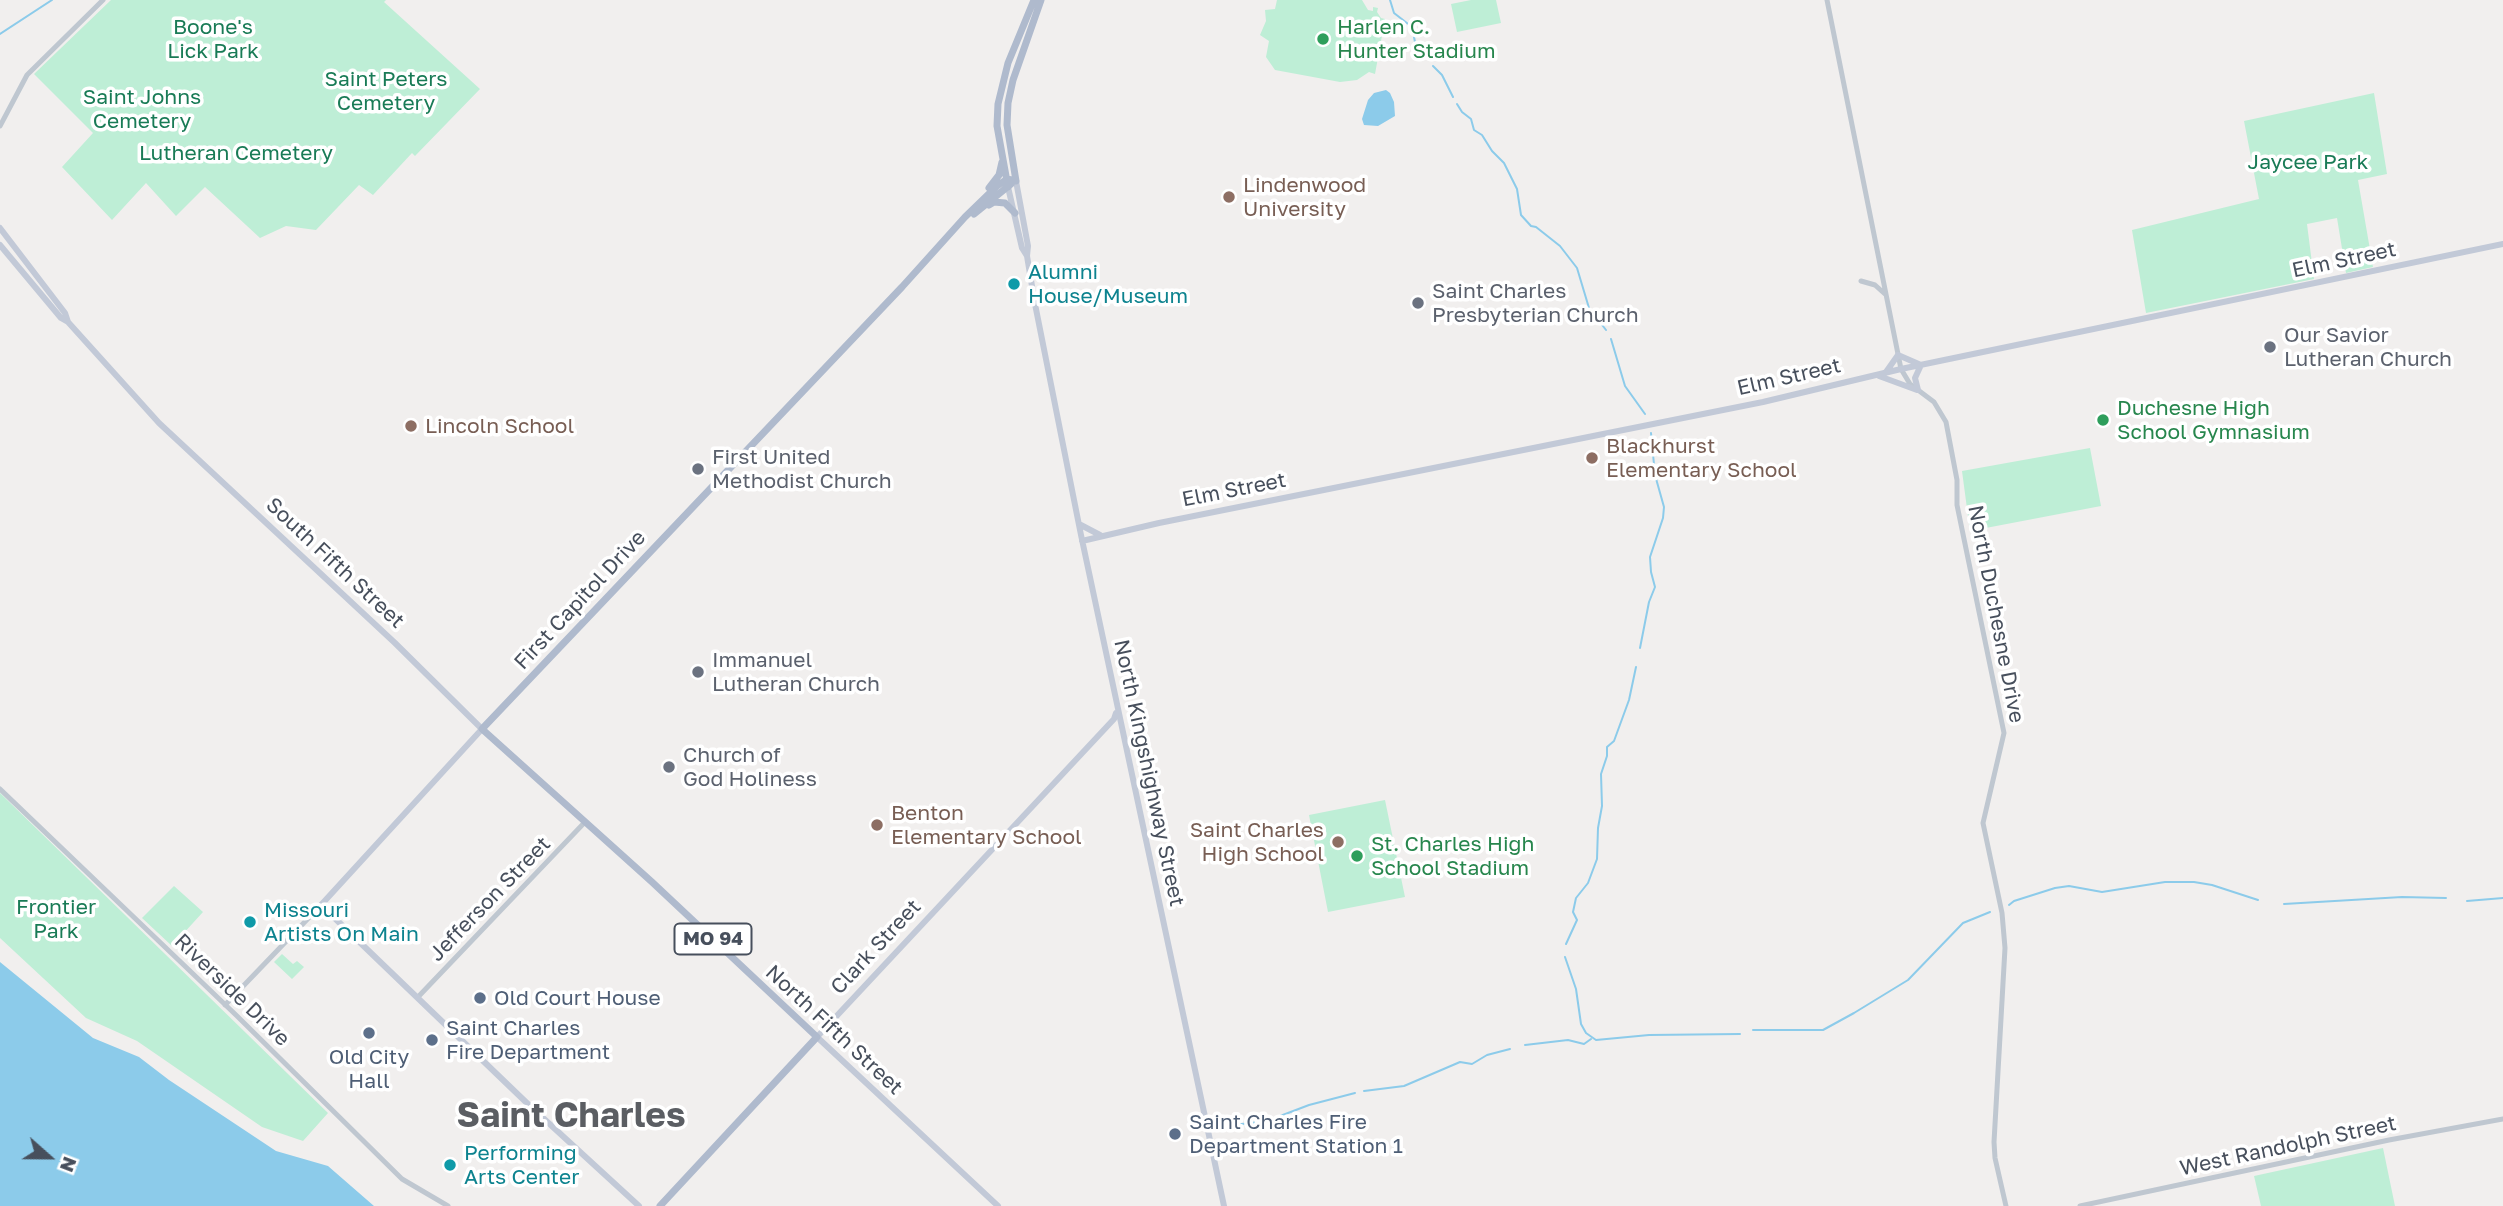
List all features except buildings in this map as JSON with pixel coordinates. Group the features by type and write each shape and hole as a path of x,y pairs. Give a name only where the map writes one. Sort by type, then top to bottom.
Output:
{"main road":[{"path":"1027,256 1028,246 997,127 998,104 1008,63 1034,0"},
{"path":"1027,256 1022,248 1010,182 1007,103 1041,0"},
{"path":"963,219 995,181 1003,158"},
{"name":"First Capitol Drive","path":"963,219 974,214 1010,182"},
{"name":"First Capitol Drive","path":"321,905 482,729 963,219 1010,182"},
{"path":"974,214 994,202 1005,203 1015,213"},
{"name":"South Fifth Street","path":"0,228 3,236 65,313 68,322"},
{"name":"South Fifth Street","path":"0,244 61,318 68,322 157,421 407,654 482,729 585,822"},
{"name":"Elm Street","path":"1082,541 1763,402 1901,369 2503,244"},
{"path":"0,252 8,254"},
{"name":"North Kingshighway Street","path":"1027,256 1117,711 1224,1206"},
{"path":"1898,355 1921,365 1915,378 1918,390 1881,374 1898,355"},
{"path":"1079,524 1102,536"},
{"name":"Clark Street","path":"660,1206 1114,719 1117,711"},
{"name":"North Fifth Street","path":"585,822 998,1206"},
{"path":"321,905 530,1106 639,1206"}],"street":[{"path":"0,126 27,75 103,0"},
{"name":"North Duchesne Drive","path":"1827,0 1901,369 1910,384 1934,402 1946,422 1957,480 1957,505 2004,733 1983,823 2002,913 2006,948 1994,1142 2006,1206"},
{"path":"1861,281 1875,285 1885,294"},
{"name":"Riverside Drive","path":"0,789 402,1179 448,1206"},
{"name":"Jefferson Street","path":"418,997 585,822"},
{"name":"First Capitol Drive","path":"225,1005 321,905"},
{"name":"West Randolph Street","path":"2080,1206 2389,1140 2503,1119"}],"green space":[{"path":"111,0 386,0 384,2 480,89 415,156 412,153 373,195 359,185 316,230 286,226 260,238 205,187 176,216 146,183 112,220 62,167 93,133 34,74"},
{"name":"Harlen C. Hunter Stadium","path":"1277,0 1362,0 1368,10 1378,8 1377,12 1385,19 1375,74 1369,72 1357,80 1340,82 1275,70 1266,57 1269,41 1260,35 1266,21 1265,10 1275,9"},
{"path":"1471,0 1496,0 1501,23 1457,32 1451,4"},
{"name":"Jaycee Park","path":"2374,93 2387,174 2358,180 2373,267 2346,273 2337,218 2307,224 2314,279 2146,313 2132,230 2259,199 2244,121"},
{"path":"2090,448 2101,506 1970,531 1962,471"},
{"name":"Frontier Park","path":"0,793 328,1113 303,1141 262,1127 137,1041 86,1018 0,938"},
{"name":"St. Charles High School Stadium","path":"1385,800 1405,897 1328,912 1309,815"},
{"path":"174,886 203,912 172,946 142,918"},
{"path":"282,954 293,964 297,961 304,967 292,979 274,962"},
{"path":"2383,1148 2395,1206 2261,1206 2254,1176"}],"water":[{"path":"1386,90 1394,102 1395,116 1378,126 1364,125 1362,119 1368,100 1374,93"},
{"path":"0,962 93,1038 139,1057 276,1151 328,1166 374,1206 0,1206"}],"waterway":[{"path":"0,34 52,0"},
{"path":"1390,0 1394,13 1412,27 1416,47 1424,55"},
{"path":"1433,66 1442,75 1453,97"},
{"path":"1457,104 1471,119 1474,130 1482,135 1504,163 1517,189 1521,215 1531,226 1560,246 1577,268 1589,308 1606,330"},
{"path":"1611,339 1625,386 1645,414"},
{"path":"1640,648 1649,602 1655,587 1650,557 1664,507 1655,475 1651,433"},
{"path":"1566,944 1577,920 1573,912 1576,898 1588,883 1597,859 1602,806 1601,774 1607,747 1614,741 1629,700 1636,667"},
{"path":"2009,905 2055,888 2069,886 2102,892 2165,882 2212,885 2258,900"},
{"path":"2284,904 2402,897 2446,898"},
{"path":"2467,901 2503,898"},
{"path":"1753,1030 1823,1030 1908,980 1963,923 1990,912"},
{"path":"1565,957 1576,989 1581,1024 1586,1033 1596,1040 1649,1035 1740,1034"},
{"path":"1525,1045 1568,1040 1584,1044 1591,1039"},
{"path":"1364,1091 1404,1086 1460,1062 1472,1064 1487,1055 1510,1049"},
{"path":"1217,1127 1267,1121 1309,1105 1355,1093"}],"place":[{"name":"Harlen C. Hunter Stadium","path":"1323,39"},
{"name":"Lindenwood University","path":"1229,197"},
{"name":"Alumni House/Museum","path":"1014,284"},
{"name":"Saint Charles Presbyterian Church","path":"1418,303"},
{"name":"Our Savior Lutheran Church","path":"2270,347"},
{"name":"Duchesne High School Gymnasium","path":"2103,420"},
{"name":"Lincoln School","path":"411,426"},
{"name":"Blackhurst Elementary School","path":"1592,458"},
{"name":"First United Methodist Church","path":"698,469"},
{"name":"Immanuel Lutheran Church","path":"698,672"},
{"name":"Church of God Holiness","path":"669,767"},
{"name":"Benton Elementary School","path":"877,825"},
{"name":"Saint Charles High School","path":"1338,842"},
{"name":"St. Charles High School Stadium","path":"1357,856"},
{"name":"Missouri Artists On Main","path":"250,922"},
{"name":"Old Court House","path":"480,998"},
{"name":"Old City Hall","path":"369,1033"},
{"name":"Saint Charles Fire Department","path":"432,1040"},
{"name":"Saint Charles Fire Department Station 1","path":"1175,1134"},
{"name":"Performing Arts Center","path":"450,1165"}],"district":[{"name":"Saint Charles","path":"571,1116"}],"park label":[{"name":"Boone's Lick Park","path":"213,39"},
{"name":"Saint Peters Cemetery","path":"386,91"},
{"name":"Saint Johns Cemetery","path":"142,109"},
{"name":"Lutheran Cemetery","path":"236,153"}]}
